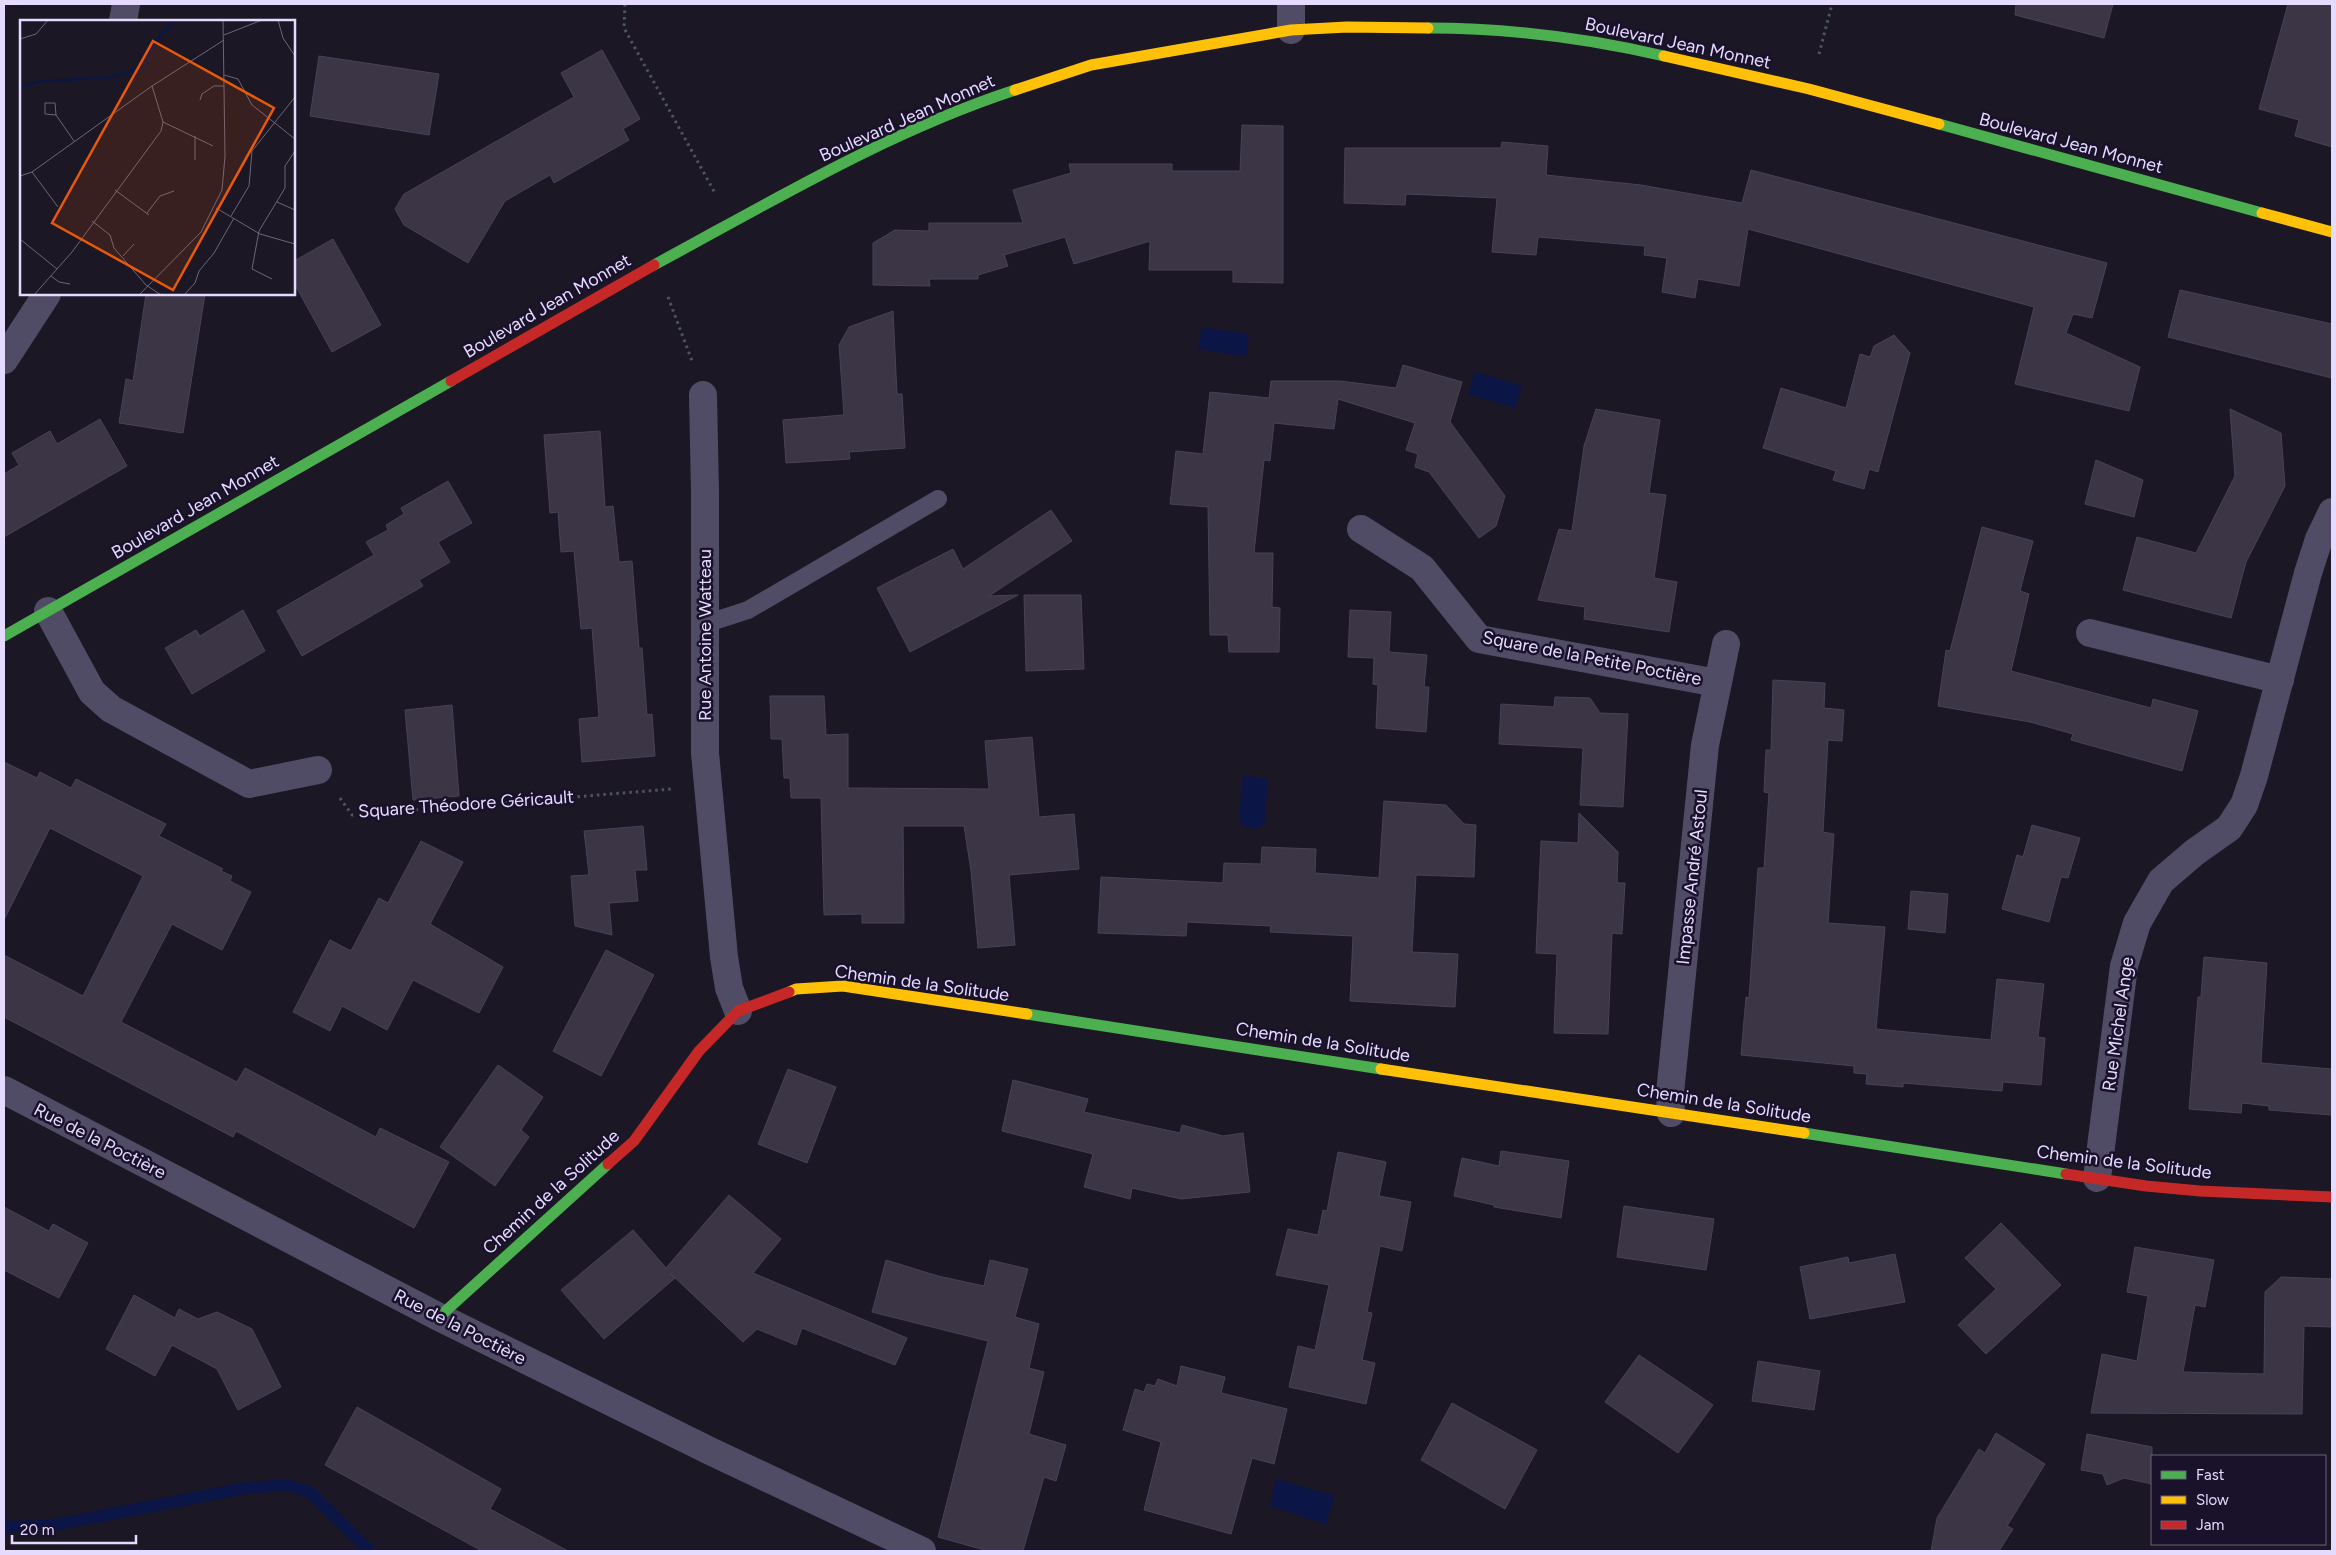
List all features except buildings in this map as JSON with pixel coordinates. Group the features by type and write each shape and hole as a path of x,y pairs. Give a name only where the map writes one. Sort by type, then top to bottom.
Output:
{"main road":[{"name":"Boulevard Jean Monnet","path":"4,636 649,268 731,222 866,151 970,105 1091,65 1291,17 1347,27 1476,28 1599,42 1809,89 2332,232"},
{"name":"Chemin de la Solitude","path":"439,1317 634,1141 699,1051 738,1011 796,989 843,986 2097,1178 2200,1191 2332,1197"}],"street":[{"path":"123,20 126,4"},
{"path":"4,360 46,295"},
{"name":"Rue Antoine Watteau","path":"703,395 705,753 724,957 729,988 738,1011"},
{"name":"Rue Michel Ange","path":"2097,1178 2124,966 2137,923 2161,881 2195,852 2230,828 2244,805 2254,776 2308,573 2319,539 2332,512"},
{"name":"Square de la Petite Poctière","path":"1361,529 1422,568 1479,640 1717,683"},
{"path":"48,611 92,692 111,709 249,784 318,770"},
{"path":"2090,634 2280,680"},
{"name":"Impasse André Astoul","path":"1671,1113 1670,1093 1706,746 1726,644"},
{"name":"Rue de la Poctière","path":"4,1090 439,1317 718,1455 922,1551"}],"lane":[{"path":"705,624 748,610 938,499"}],"path":[{"path":"625,4 624,28 731,222"},
{"path":"1809,89 1832,4"},
{"path":"649,268 672,301 703,395"},
{"name":"Square Théodore Géricault","path":"318,770 352,814 708,786"}],"shaded area":[{"path":"1202,327 1249,334 1246,357 1198,349"},
{"path":"1475,372 1522,386 1515,408 1468,394"},
{"path":"1243,775 1268,779 1265,822 1258,829 1245,828 1239,819"},
{"path":"1276,1479 1335,1496 1326,1524 1270,1506"}],"waterway":[{"path":"4,1527 54,1525 246,1488 287,1485 310,1492 370,1551"}],"traffic: fast":[{"path":"1428,28 1458,28 1547,35 1606,44 1664,56"},
{"path":"654,265 875,147 921,126 1015,90"},
{"path":"1939,124 2262,213"},
{"path":"4,636 451,381"},
{"path":"1027,1014 1381,1069"},
{"path":"1804,1133 2066,1174"},
{"path":"439,1317 608,1164"}],"traffic: slow":[{"path":"1015,90 1091,65 1291,30 1347,27 1428,28"},
{"path":"1664,56 1809,89 1939,124"},
{"path":"2262,213 2332,232"},
{"path":"789,992 796,989 843,986 1027,1014"},
{"path":"1381,1069 1804,1133"}],"traffic: jam":[{"path":"451,381 654,265"},
{"path":"608,1164 634,1141 699,1051 738,1011 789,992"},
{"path":"2066,1174 2146,1186 2200,1191 2332,1197"}]}
